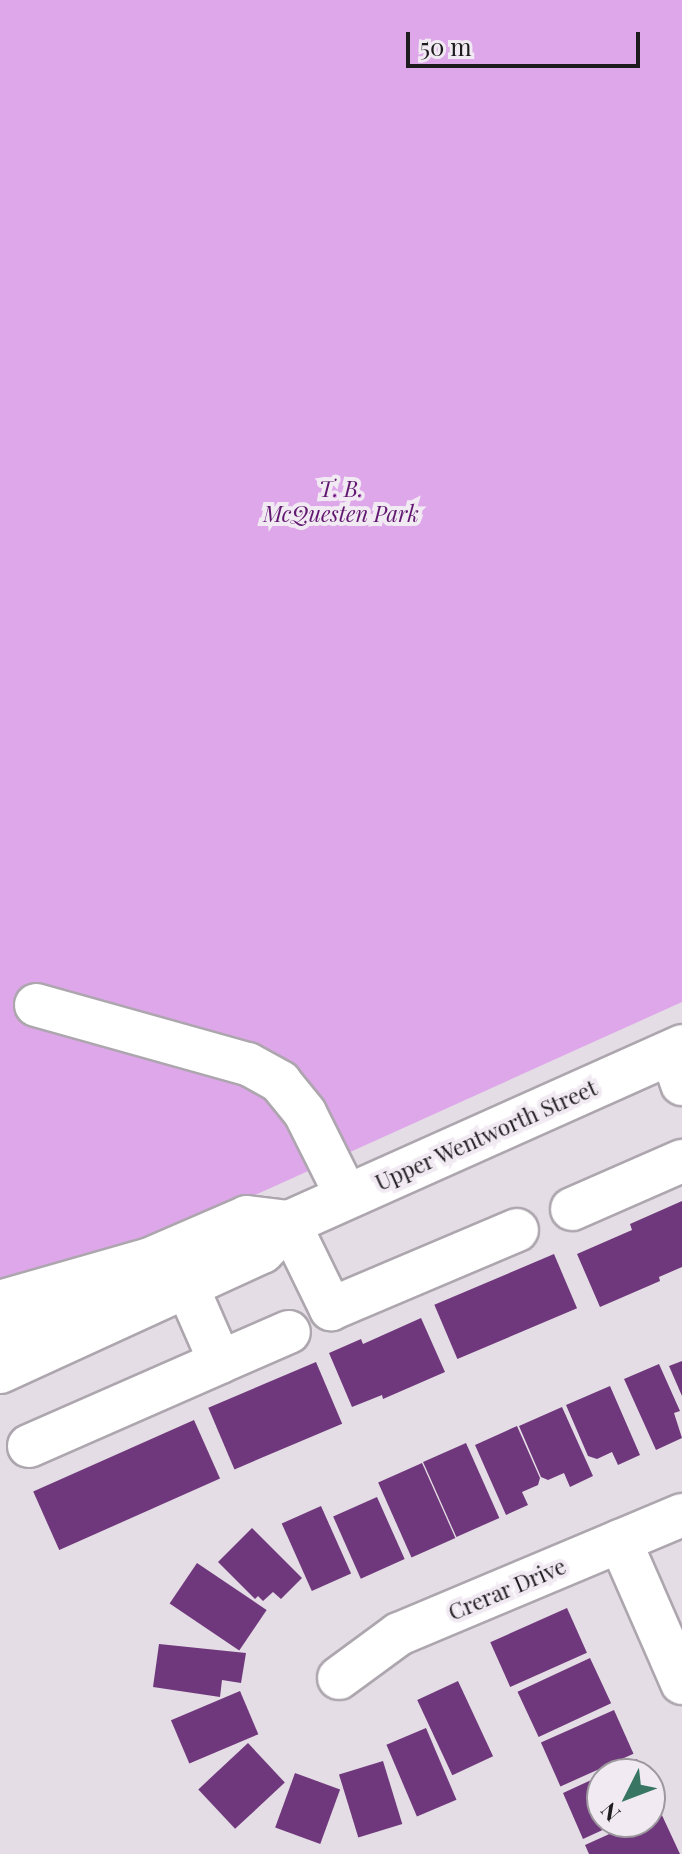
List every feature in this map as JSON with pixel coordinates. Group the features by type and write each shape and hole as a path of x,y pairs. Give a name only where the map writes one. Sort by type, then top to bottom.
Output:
{"main road":[{"name":"Upper Wentworth Street","path":"0,1371 262,1251 289,1223 678,1061"},
{"path":"0,1325 247,1218 289,1223"},
{"path":"0,1303 146,1261"}],"street":[{"path":"36,1005 248,1064 280,1082 305,1113 347,1197"},
{"path":"572,1209 682,1161"},
{"path":"289,1223 331,1309 517,1230"},
{"path":"186,1284 220,1362"},
{"path":"29,1446 289,1332"},
{"name":"Crerar Drive","path":"339,1678 399,1634 682,1515"},
{"path":"620,1541 682,1683"}],"green space":[{"name":"T. B. McQuesten Park","path":"0,0 682,0 682,1002 215,1213 0,1284"}],"building":[{"path":"682,1201 682,1267 659,1277 660,1281 600,1307 577,1254 632,1230 630,1224"},
{"path":"554,1254 577,1308 457,1359 434,1305"},
{"path":"421,1318 445,1372 383,1399 382,1395 352,1407 329,1353 361,1339 363,1344"},
{"path":"682,1361 682,1396 669,1366"},
{"path":"316,1362 342,1424 234,1469 208,1408"},
{"path":"659,1364 680,1411 674,1413 682,1438 656,1450 624,1379"},
{"path":"610,1386 640,1455 618,1465 612,1452 597,1459 588,1456 566,1405"},
{"path":"562,1407 593,1476 570,1487 564,1473 548,1480 541,1477 519,1426"},
{"path":"194,1420 220,1478 59,1550 33,1492"},
{"path":"517,1426 540,1478 538,1485 522,1492 528,1505 506,1515 475,1445"},
{"path":"466,1443 499,1518 456,1537 423,1462"},
{"path":"422,1463 455,1538 412,1557 378,1483"},
{"path":"377,1497 405,1559 361,1579 333,1517"},
{"path":"321,1506 351,1574 312,1591 282,1523"},
{"path":"252,1528 302,1578 281,1599 273,1592 263,1601 258,1596 255,1599 218,1562"},
{"path":"197,1563 267,1610 239,1651 170,1604"},
{"path":"567,1608 587,1653 510,1687 490,1642"},
{"path":"159,1644 246,1653 241,1683 222,1680 220,1697 153,1687"},
{"path":"590,1658 611,1703 539,1737 517,1692"},
{"path":"458,1681 493,1756 452,1775 417,1700"},
{"path":"240,1691 258,1734 189,1764 171,1720"},
{"path":"614,1710 634,1754 624,1758 586,1758 586,1775 560,1786 541,1743"},
{"path":"426,1728 456,1800 417,1817 386,1745"},
{"path":"248,1743 285,1782 235,1829 198,1789"},
{"path":"383,1761 402,1824 358,1838 339,1774"},
{"path":"295,1773 340,1789 320,1844 275,1828"},
{"path":"586,1782 586,1838 583,1839 563,1793"},
{"path":"666,1824 680,1854 589,1854 585,1845 601,1838 666,1838"}]}
